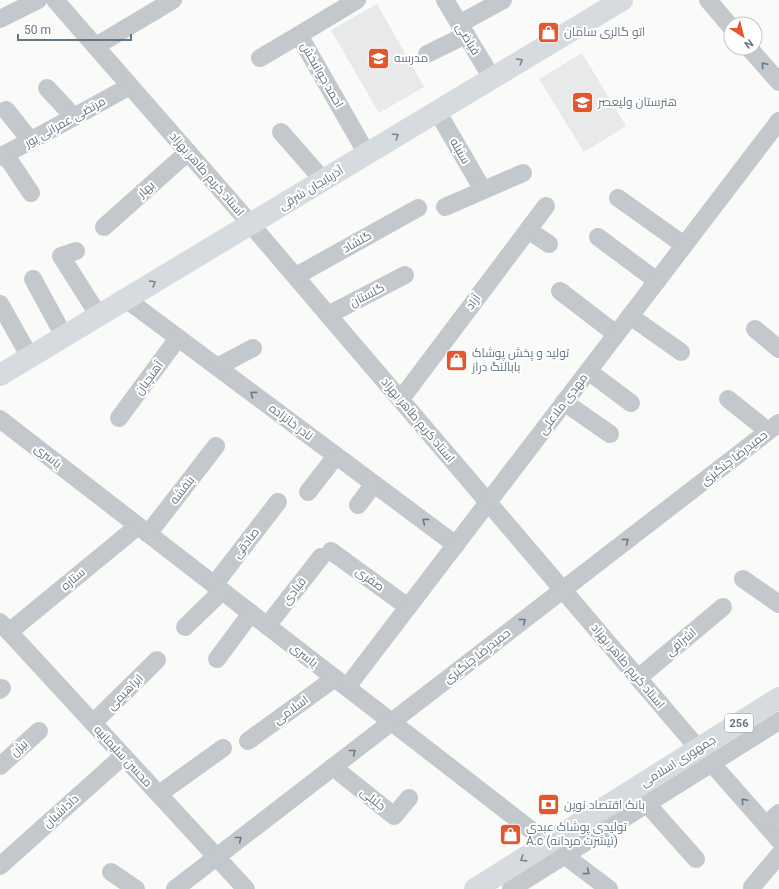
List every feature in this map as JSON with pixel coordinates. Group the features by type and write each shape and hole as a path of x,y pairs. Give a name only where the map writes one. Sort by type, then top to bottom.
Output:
{"main road":[{"name":"آذربایجان شرقی","path":"0,375 622,0"},
{"name":"جمهوری اسلامی","path":"475,889 556,849 705,756 779,698"}],"street":[{"path":"0,19 38,0"},
{"name":"استاد کریم طاهر بهزاد","path":"55,0 296,276 638,678 779,840"},
{"path":"96,46 173,0"},
{"name":"فیاضی","path":"445,0 492,78"},
{"path":"427,54 503,0"},
{"path":"708,0 723,18"},
{"name":"احمد جوانبخش","path":"347,3 299,35 367,154"},
{"path":"260,58 299,35"},
{"path":"756,56 779,82"},
{"name":"مرتضی عمرانی پور","path":"3,155 74,118 130,86"},
{"path":"47,88 74,118"},
{"path":"6,110 31,140"},
{"name":"سنبله","path":"437,111 483,190"},
{"name":"مهدی ملاعلی","path":"341,683 408,607 779,121"},
{"path":"281,132 323,180"},
{"name":"بهار","path":"104,226 188,152"},
{"path":"3,155 31,193"},
{"path":"445,207 523,173"},
{"path":"618,198 684,245"},
{"name":"آزاد","path":"401,399 546,206"},
{"name":"گلشاد","path":"296,276 418,208"},
{"path":"528,230 549,244"},
{"path":"598,237 657,281"},
{"path":"76,251 61,256 99,316"},
{"name":"گلستان","path":"328,315 405,275"},
{"path":"33,279 64,336"},
{"path":"560,291 616,334"},
{"name":"نادر خانزاده","path":"126,299 456,545"},
{"path":"0,304 30,357"},
{"path":"630,316 682,352"},
{"path":"755,329 779,349"},
{"name":"آهنچیان","path":"119,418 178,338"},
{"path":"217,367 253,348"},
{"path":"588,371 631,403"},
{"path":"728,399 774,427"},
{"path":"564,402 610,434"},
{"name":"یاسری","path":"0,419 609,889"},
{"name":"حمیدرضا چنگیزی","path":"175,889 774,427"},
{"name":"بنفشه","path":"143,530 216,446"},
{"path":"308,492 336,456"},
{"path":"358,505 374,484"},
{"name":"صادقی","path":"185,627 218,588 278,502"},
{"name":"ستاره","path":"4,627 143,530"},
{"name":"صفری","path":"326,554 408,607"},
{"name":"قبادی","path":"267,626 326,554"},
{"path":"743,580 779,604"},
{"name":"اشرافی","path":"638,678 723,607"},
{"path":"217,659 251,613"},
{"name":"محسن سلیمانیه","path":"4,627 246,889"},
{"name":"ابراهیمی","path":"93,723 157,660"},
{"name":"اسلامی","path":"248,741 341,683"},
{"path":"512,889 556,849 647,804 705,756 779,721"},
{"name":"بیژن","path":"0,766 39,731"},
{"path":"158,794 223,748"},
{"name":"داداشیان","path":"0,866 123,756"},
{"name":"جلیلی","path":"333,767 394,816 409,798"},
{"path":"647,804 696,859"},
{"path":"766,825 779,812"},
{"path":"752,887 779,855"},
{"path":"111,872 136,889"}],"shaded area":[{"name":"مدرسه","path":"377,4 424,87 379,113 331,30"},
{"name":"هنرستان ولیعصر","path":"582,53 626,126 584,152 539,79"}],"place":[{"name":"اتو گالری سامان","path":"549,32"},
{"name":"مدرسه","path":"378,58"},
{"name":"هنرستان ولیعصر","path":"583,102"},
{"name":"تولید و پخش پوشاک بابالنگ دراز","path":"457,360"},
{"name":"بانک اقتصاد نوین","path":"549,805"},
{"name":"تولیدی پوشاک عبدی A.c (تیشرت مردانه)","path":"510,834"}]}
